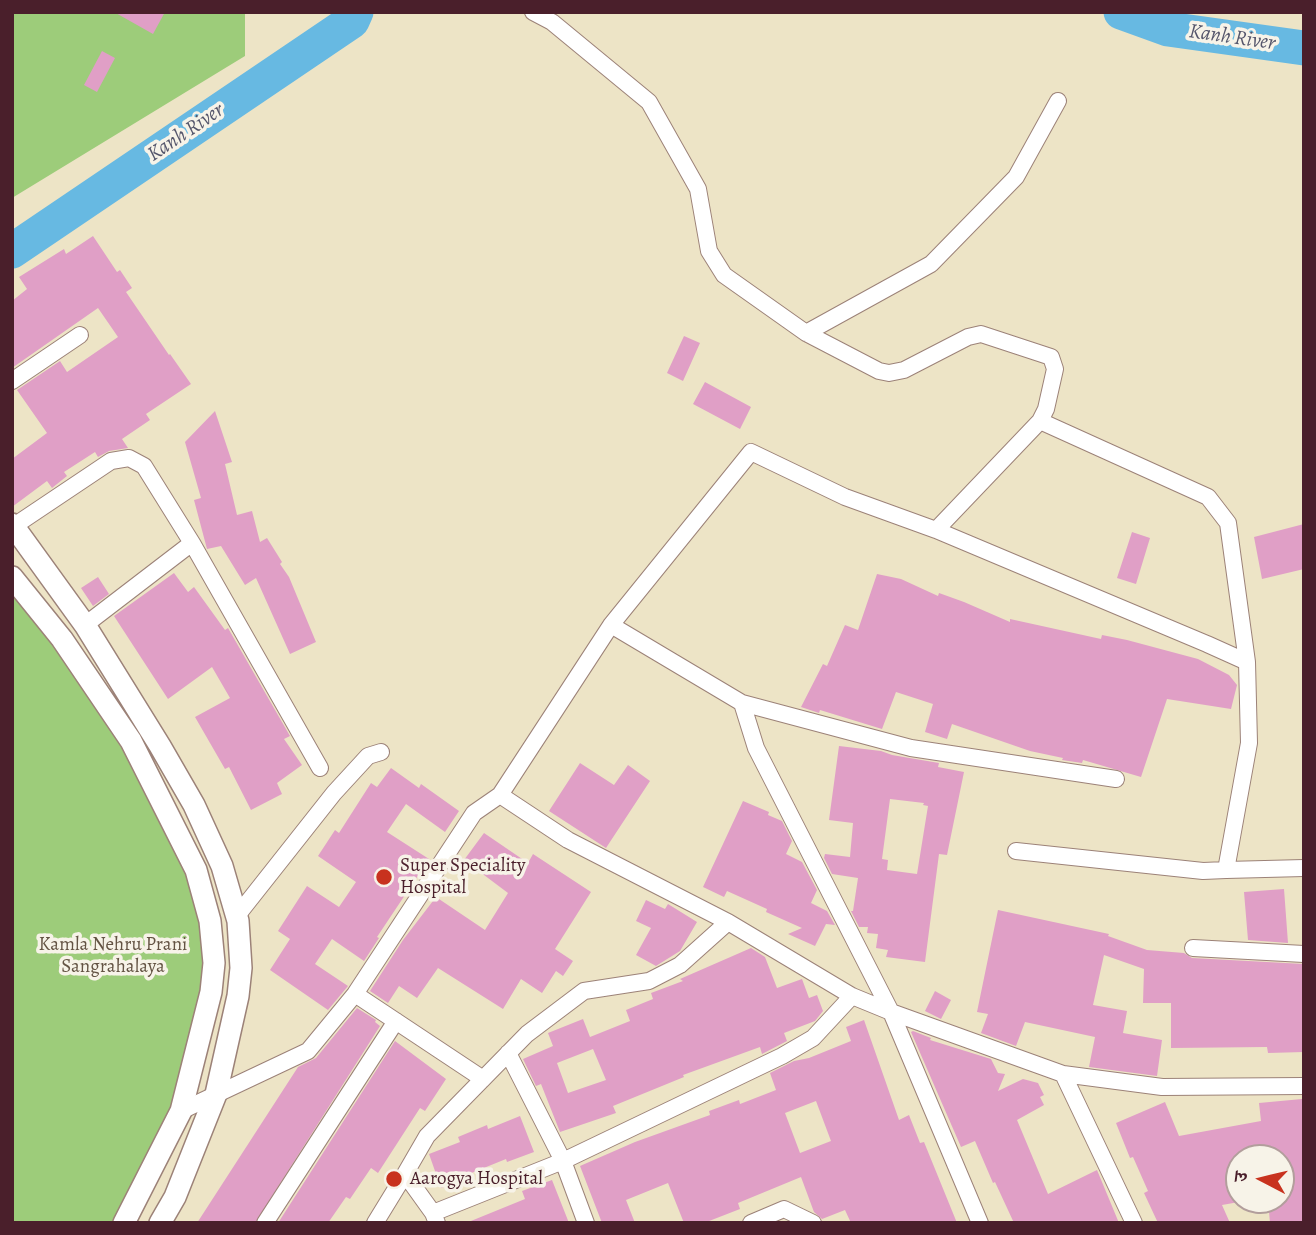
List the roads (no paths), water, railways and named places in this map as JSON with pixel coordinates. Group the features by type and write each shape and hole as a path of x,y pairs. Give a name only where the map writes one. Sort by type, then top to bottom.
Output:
{"main road":[{"path":"13,525 85,625 194,805 222,866 236,917 241,968 238,996 216,1094 175,1197 160,1223"},
{"path":"12,577 62,639 131,741 196,870 210,921 214,963 211,992 181,1111 124,1223"}],"street":[{"path":"533,12 552,22 649,102 698,189 709,251 724,275 806,332 878,371 889,373 904,370 968,337 981,334 1051,357 1055,369 1046,409 1040,421 936,530"},
{"path":"806,332 932,264 1016,177 1058,101"},
{"path":"12,381 80,335"},
{"path":"1040,421 1208,496 1228,523 1247,662 1250,743 1226,870"},
{"path":"181,1111 308,1051 355,995 474,813 500,795 611,625 751,452 845,497 936,530 1247,662"},
{"path":"13,525 111,461 129,458 144,466 192,544 320,768"},
{"path":"85,625 192,544"},
{"path":"611,625 742,703 911,748 1116,779"},
{"path":"742,703 756,748 891,1012 981,1223"},
{"path":"236,917 334,793 368,756 381,752"},
{"path":"500,795 568,840 728,922 852,996 891,1012 1063,1074 1162,1087 1304,1086"},
{"path":"1016,851 1203,871 1304,868"},
{"path":"375,1223 427,1136 527,1034 584,991 649,981 680,965 728,922"},
{"path":"1193,948 1304,954"},
{"path":"355,995 483,1079"},
{"path":"405,1174 435,1218 564,1161 770,1062 813,1038 852,996"},
{"path":"265,1223 396,1021"},
{"path":"508,1053 564,1161 586,1223"},
{"path":"1063,1074 1134,1223"},
{"path":"751,1223 784,1209 813,1223"}],"waterway":[{"name":"Kanh River","path":"12,251 352,21 356,12"},
{"name":"Kanh River","path":"1121,12 1168,29 1304,48"}],"place":[{"name":"Super Speciality Hospital","path":"384,877"},
{"name":"Aarogya Hospital","path":"394,1179"}],"park label":[{"name":"Kamla Nehru Prani Sangrahalaya","path":"113,956"}]}
